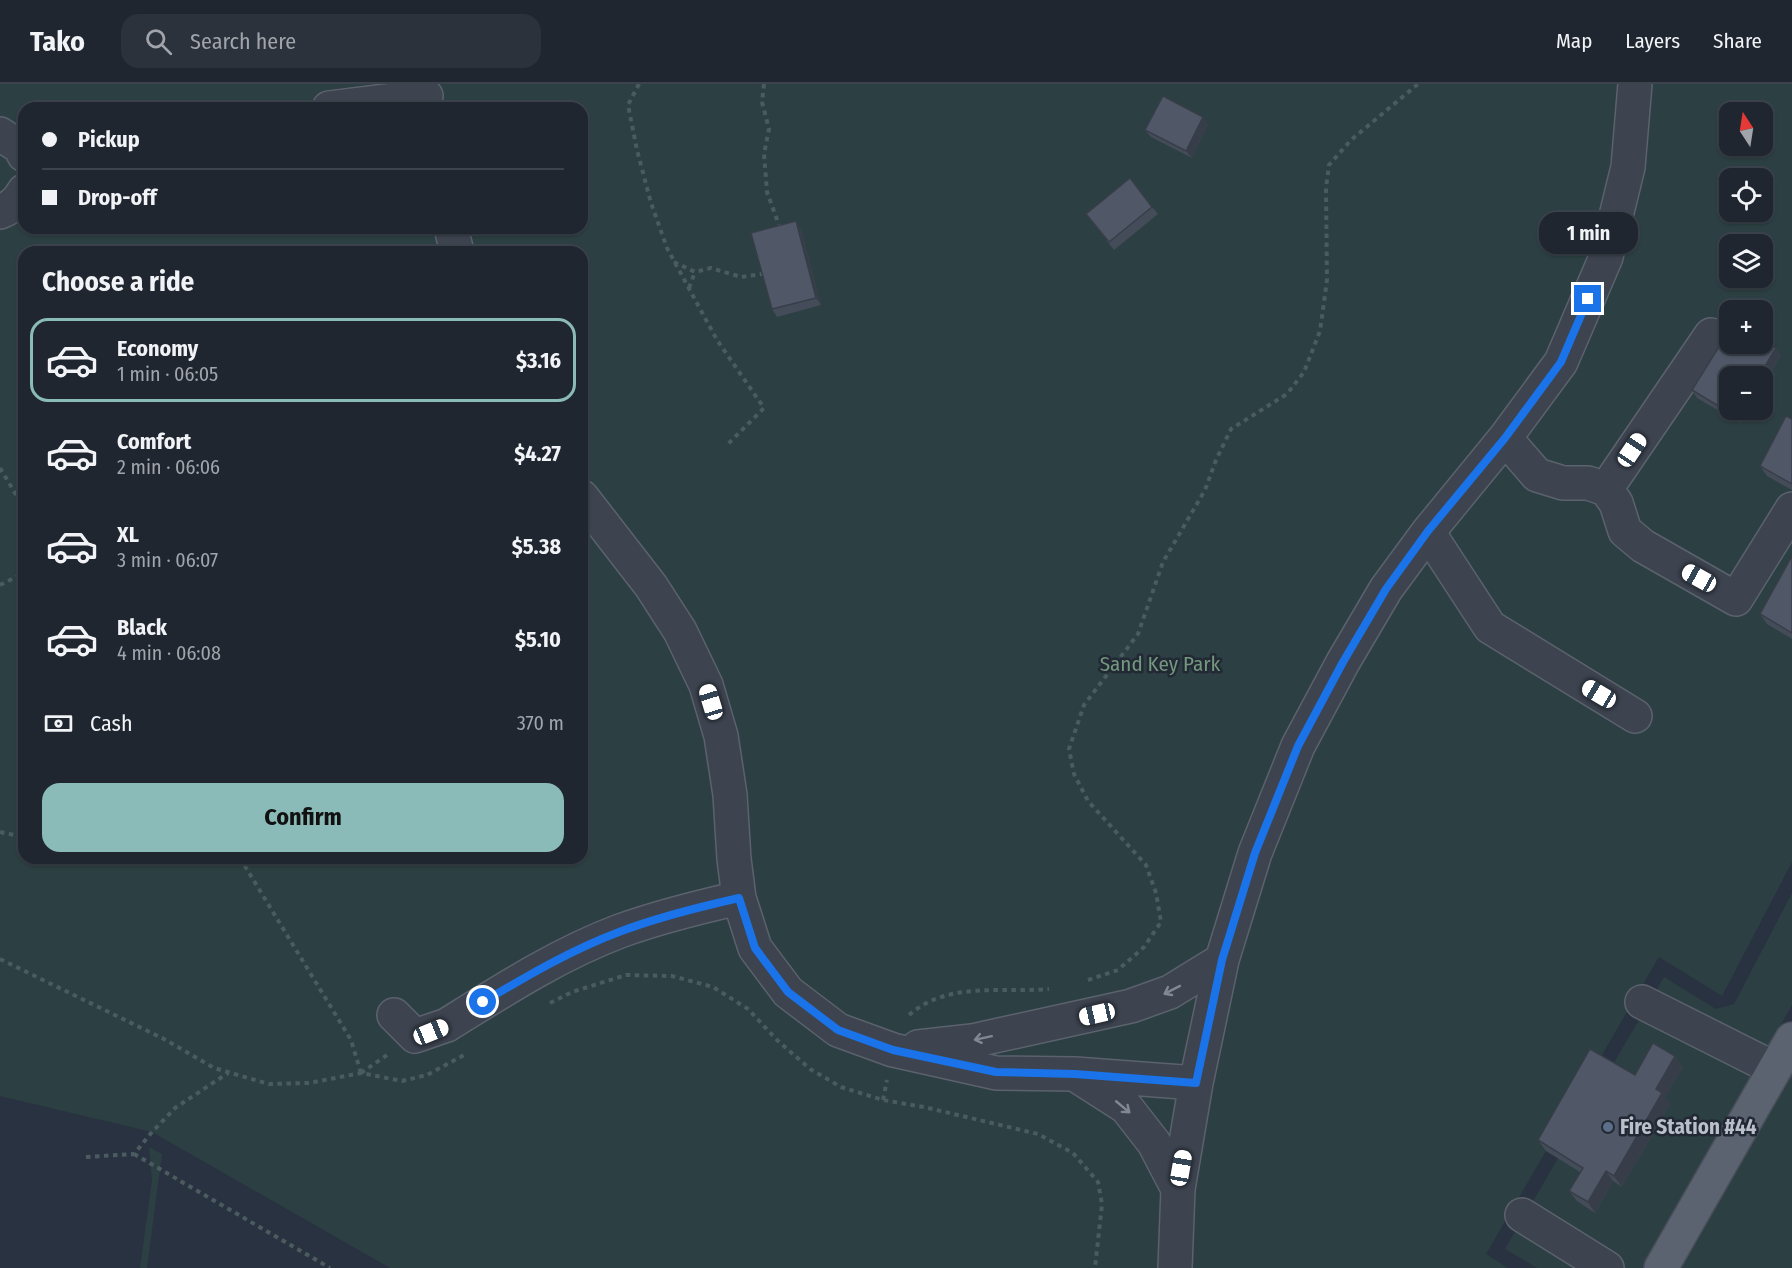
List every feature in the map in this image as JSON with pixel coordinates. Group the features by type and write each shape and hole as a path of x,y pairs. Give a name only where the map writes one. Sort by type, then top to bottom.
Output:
{"main road":[{"path":"1661,1268 1792,1039"}],"street":[{"path":"1175,1268 1178,1189 1196,1083 1222,960 1255,853 1298,746 1343,662 1386,589 1428,531 1505,438 1561,362 1606,257 1628,166 1635,84"},
{"path":"378,102 426,96"},
{"path":"0,134 18,146"},
{"path":"0,212 10,208 18,201"},
{"path":"1606,489 1711,335"},
{"path":"1505,438 1537,475 1563,483 1588,483 1606,489 1616,503 1625,531 1643,546 1736,599 1792,510"},
{"path":"588,505 657,595 680,631 706,685 721,736 730,795 739,898 755,948 788,992 838,1030 893,1050 996,1072 1075,1074 1196,1083"},
{"path":"1428,531 1490,627 1635,716"},
{"path":"393,1015 415,1036 431,1032 447,1025 549,964 619,932 680,912 739,898"},
{"path":"893,1050 972,1041 1131,1006 1170,992 1222,960"},
{"path":"1642,1002 1775,1069"},
{"path":"1075,1074 1126,1107 1154,1143 1178,1189"},
{"path":"1522,1215 1608,1268"}],"path":[{"path":"639,84 628,105 651,203 667,248 717,340 764,408 728,444"},
{"path":"764,84 762,102 769,129 764,154 767,192 779,225"},
{"path":"1084,981 1119,970 1144,947 1161,922 1156,893 1146,865 1088,801 1074,774 1069,749 1084,705 1138,634 1163,562 1205,490 1231,429 1287,394 1304,372 1320,331 1327,280 1326,188 1329,165 1351,141 1418,84"},
{"path":"675,262 695,272 711,268 741,277 762,274"},
{"path":"689,289 695,272"},
{"path":"0,468 18,498"},
{"path":"0,585 18,576"},
{"path":"0,832 18,836"},
{"path":"244,864 351,1040 361,1073"},
{"path":"0,959 164,1039 214,1068 269,1084 309,1083 361,1073 402,1081 427,1075 466,1053"},
{"path":"540,1008 572,992 626,975 672,976 713,987 748,1009 777,1040 810,1069 841,1087 883,1100 924,1107 1038,1134 1073,1153 1098,1182 1102,1204 1095,1268"},
{"path":"883,1100 900,1024 919,1007 956,992 1056,987"},
{"path":"134,1154 175,1108 228,1072"},
{"path":"86,1156 134,1154 330,1268"}],"green space":[{"name":"Sand Key Park","path":"0,84 1792,84 1792,862 1722,996 1659,957 1486,1254 1508,1268 390,1268 152,1132 0,1096"},
{"path":"1792,893 1792,1005 1642,1268 1537,1268 1505,1249 1664,977 1716,1009 1734,1004"},
{"path":"1792,1073 1792,1268 1681,1268"},
{"path":"149,1147 162,1154 147,1268 140,1268 152,1180"}],"building":[{"path":"1163,96 1203,117 1186,151 1145,130"},
{"path":"1130,178 1152,207 1109,242 1086,214"},
{"path":"796,221 816,298 772,309 751,233"},
{"path":"1719,347 1719,354 1772,354 1765,366 1719,366 1719,406 1692,390"},
{"path":"1786,416 1792,419 1792,484 1760,466"},
{"path":"1792,556 1792,633 1760,614"},
{"name":"Fire Station #44","path":"1653,1043 1675,1056 1656,1089 1662,1093 1614,1176 1606,1171 1588,1202 1569,1191 1583,1168 1538,1140 1590,1049 1635,1075"}],"place":[{"name":"Fire Station #44","path":"1608,1127"}],"route":[{"path":"483,1002 549,964 619,932 680,912 739,898 755,948 788,992 838,1030 893,1050 996,1072 1075,1074 1196,1083 1222,960 1255,853 1298,746 1343,662 1386,589 1428,531 1505,438 1561,362 1588,299"}]}
